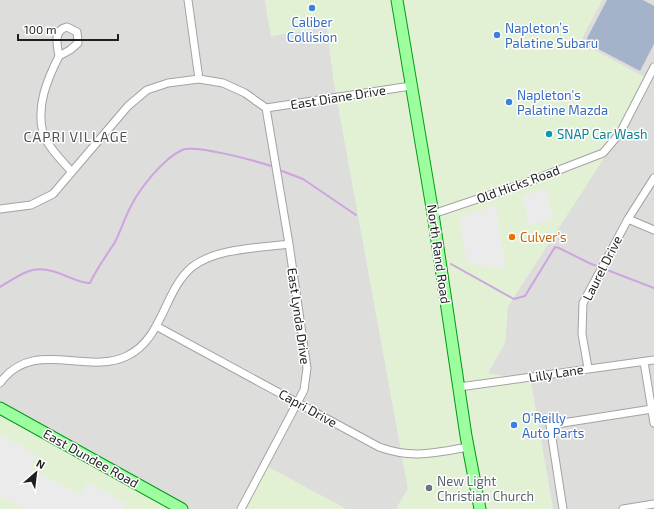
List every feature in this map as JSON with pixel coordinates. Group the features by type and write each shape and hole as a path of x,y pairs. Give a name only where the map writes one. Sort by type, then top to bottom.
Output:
{"main road":[{"name":"North Rand Road","path":"397,0 433,214 468,447 480,509"},
{"name":"East Dundee Road","path":"0,408 182,509"}],"street":[{"path":"188,0 199,79"},
{"path":"59,56 44,87 41,109 43,134 72,172"},
{"path":"651,81 654,68"},
{"path":"0,209 31,205 53,194 128,106 147,90 168,83 199,79 223,83 245,93 266,108"},
{"name":"Old Hicks Road","path":"433,214 528,182 603,153 620,133 651,81"},
{"name":"East Diane Drive","path":"266,108 411,86"},
{"name":"East Lynda Drive","path":"241,509 304,390 307,368 289,244 266,108"},
{"name":"Laurel Drive","path":"588,368 582,334 583,303 628,219 654,178"},
{"path":"628,219 654,230"},
{"path":"0,383 6,374 33,360 55,359 100,362 118,360 128,356 141,347 156,326 179,281 193,266 218,254 289,244"},
{"name":"Capri Drive","path":"156,326 379,447 396,454 416,455 468,447"},
{"name":"Lilly Lane","path":"459,387 654,360"},
{"path":"644,362 654,423"},
{"path":"564,509 550,425 652,409"},
{"path":"623,509 654,504"}],"shaded area":[{"path":"0,0 265,0 271,36 327,27 334,83 408,489 396,509 346,509 265,466 241,509 182,509 0,408"},
{"path":"265,0 602,0 580,42 648,79 620,133 508,306 505,343 488,373 520,379 530,377 553,509 396,509 408,488 334,83 327,27 271,36"},
{"path":"602,0 654,0 654,509 553,509 530,377 520,379 487,374 505,343 508,306 620,133 647,79 580,42"},
{"path":"607,0 643,0 654,6 654,44 640,71 585,42"},
{"path":"547,188 553,220 529,225 523,196"},
{"path":"496,205 506,269 467,263 459,218"},
{"path":"0,408 182,509 0,509"},
{"path":"0,434 37,455 30,468 80,495 87,482 126,503 122,509 23,509 0,496"},
{"path":"265,465 346,509 241,509"}],"waterway":[{"path":"0,287 24,273 39,269 56,272 78,281 90,283 115,242 129,210 140,191 167,160 182,150 199,149 212,151 271,166"},
{"path":"282,171 303,179 356,215"},
{"path":"451,264 514,299 525,296 555,247 589,263 654,288"}],"place":[{"name":"Caliber Collision","path":"312,8"},
{"name":"Napleton’s Palatine Subaru","path":"497,35"},
{"name":"Napleton's Palatine Mazda","path":"509,102"},
{"name":"SNAP Car Wash","path":"549,134"},
{"name":"Culver's","path":"512,237"},
{"name":"O'Reilly Auto Parts","path":"514,425"},
{"name":"New Light Christian Church","path":"429,488"}],"district":[{"name":"CAPRI VILLAGE","path":"76,136"}]}
